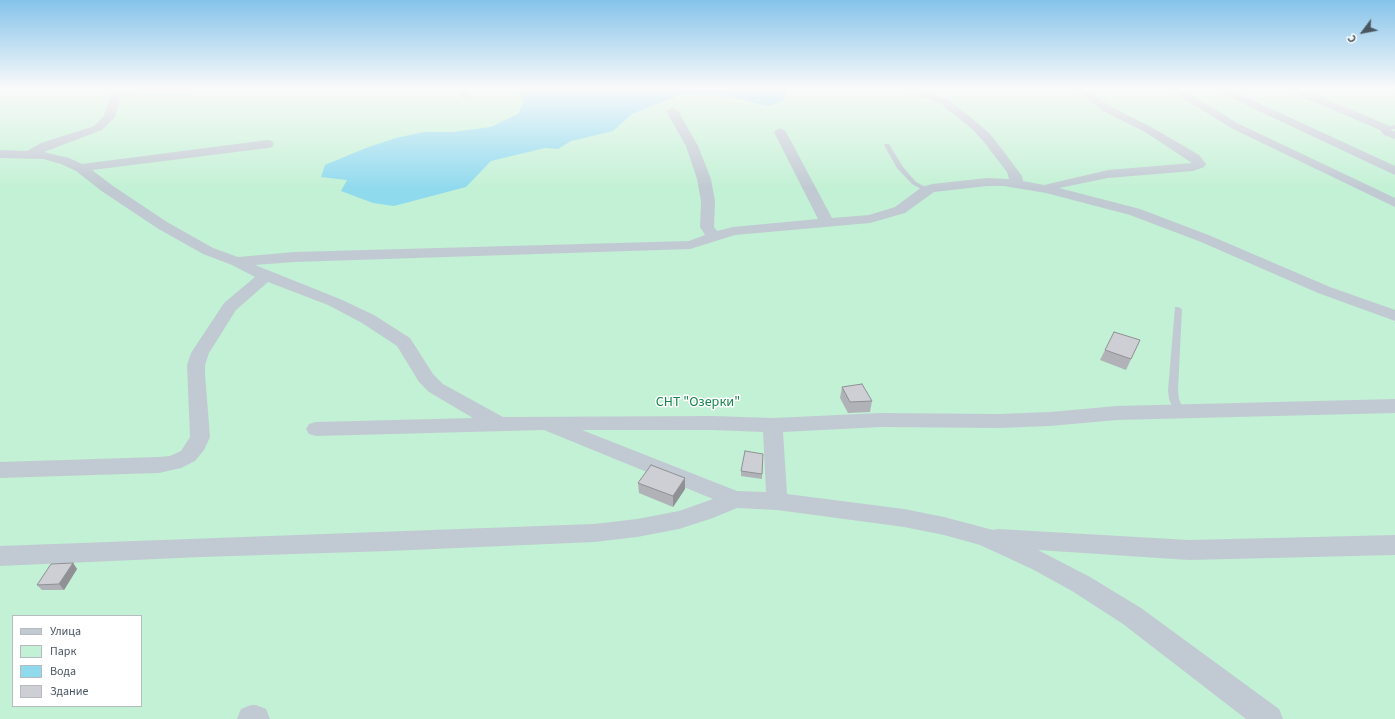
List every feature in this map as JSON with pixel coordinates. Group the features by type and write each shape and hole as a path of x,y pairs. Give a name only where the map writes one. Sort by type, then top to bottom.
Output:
{"street":[{"path":"30,154 50,144 98,128 104,122"},
{"path":"678,122 692,146 704,179 708,201 707,228 714,237"},
{"path":"969,122 988,139 1012,170 1016,176 1016,183"},
{"path":"1047,189 1050,186 1108,174 1194,167 1200,164 1195,158 1132,122"},
{"path":"1228,122 1395,203"},
{"path":"1290,122 1395,171"},
{"path":"1372,122 1392,130"},
{"path":"780,132 827,223"},
{"path":"81,168 268,144"},
{"path":"0,154 30,154 52,157 81,168 108,189 191,242 208,251 237,262 266,276 334,302 368,319 404,342 426,378 436,388 499,424"},
{"path":"237,262 294,256 690,245 733,231 870,219 893,213 910,203 926,190 940,187 987,182 1016,183 1047,189 1143,214 1206,239 1324,290 1395,316"},
{"path":"0,470 158,465 174,463 188,456 197,445 200,437 196,365 200,353 230,307 266,276"},
{"path":"316,429 544,423 713,423 773,425 881,420 999,421 1050,419 1116,413 1395,406"},
{"path":"544,423 736,499 777,501 904,518 944,526 985,537 1040,562 1094,592 1132,616 1269,719"},
{"path":"773,425 777,501"},
{"path":"0,556 201,546 389,542 594,533 636,528 679,520 705,512 736,499"},
{"path":"985,537 1123,547 1189,550 1395,545"},
{"path":"251,719 256,719"}],"lane":[{"path":"887,145 900,168 914,183 926,190"},
{"path":"1178,309 1173,390 1174,399 1179,411"}],"green space":[{"name":"СНТ \"Озерки\"","path":"0,122 1395,122 1395,719 0,719"}],"water":[{"path":"502,122 624,122 613,131 571,141 558,149 545,148 491,161 466,187 394,206 373,203 341,191 347,180 321,177 325,165 366,148 396,138 424,132 453,132 491,127"}],"building":[{"path":"1114,332 1140,340 1131,359 1105,350"},
{"path":"862,384 872,401 850,402 842,387"},
{"path":"745,451 763,454 762,474 741,471"},
{"path":"651,465 685,478 673,496 638,483"},
{"path":"73,563 59,584 37,585 51,564"}]}
